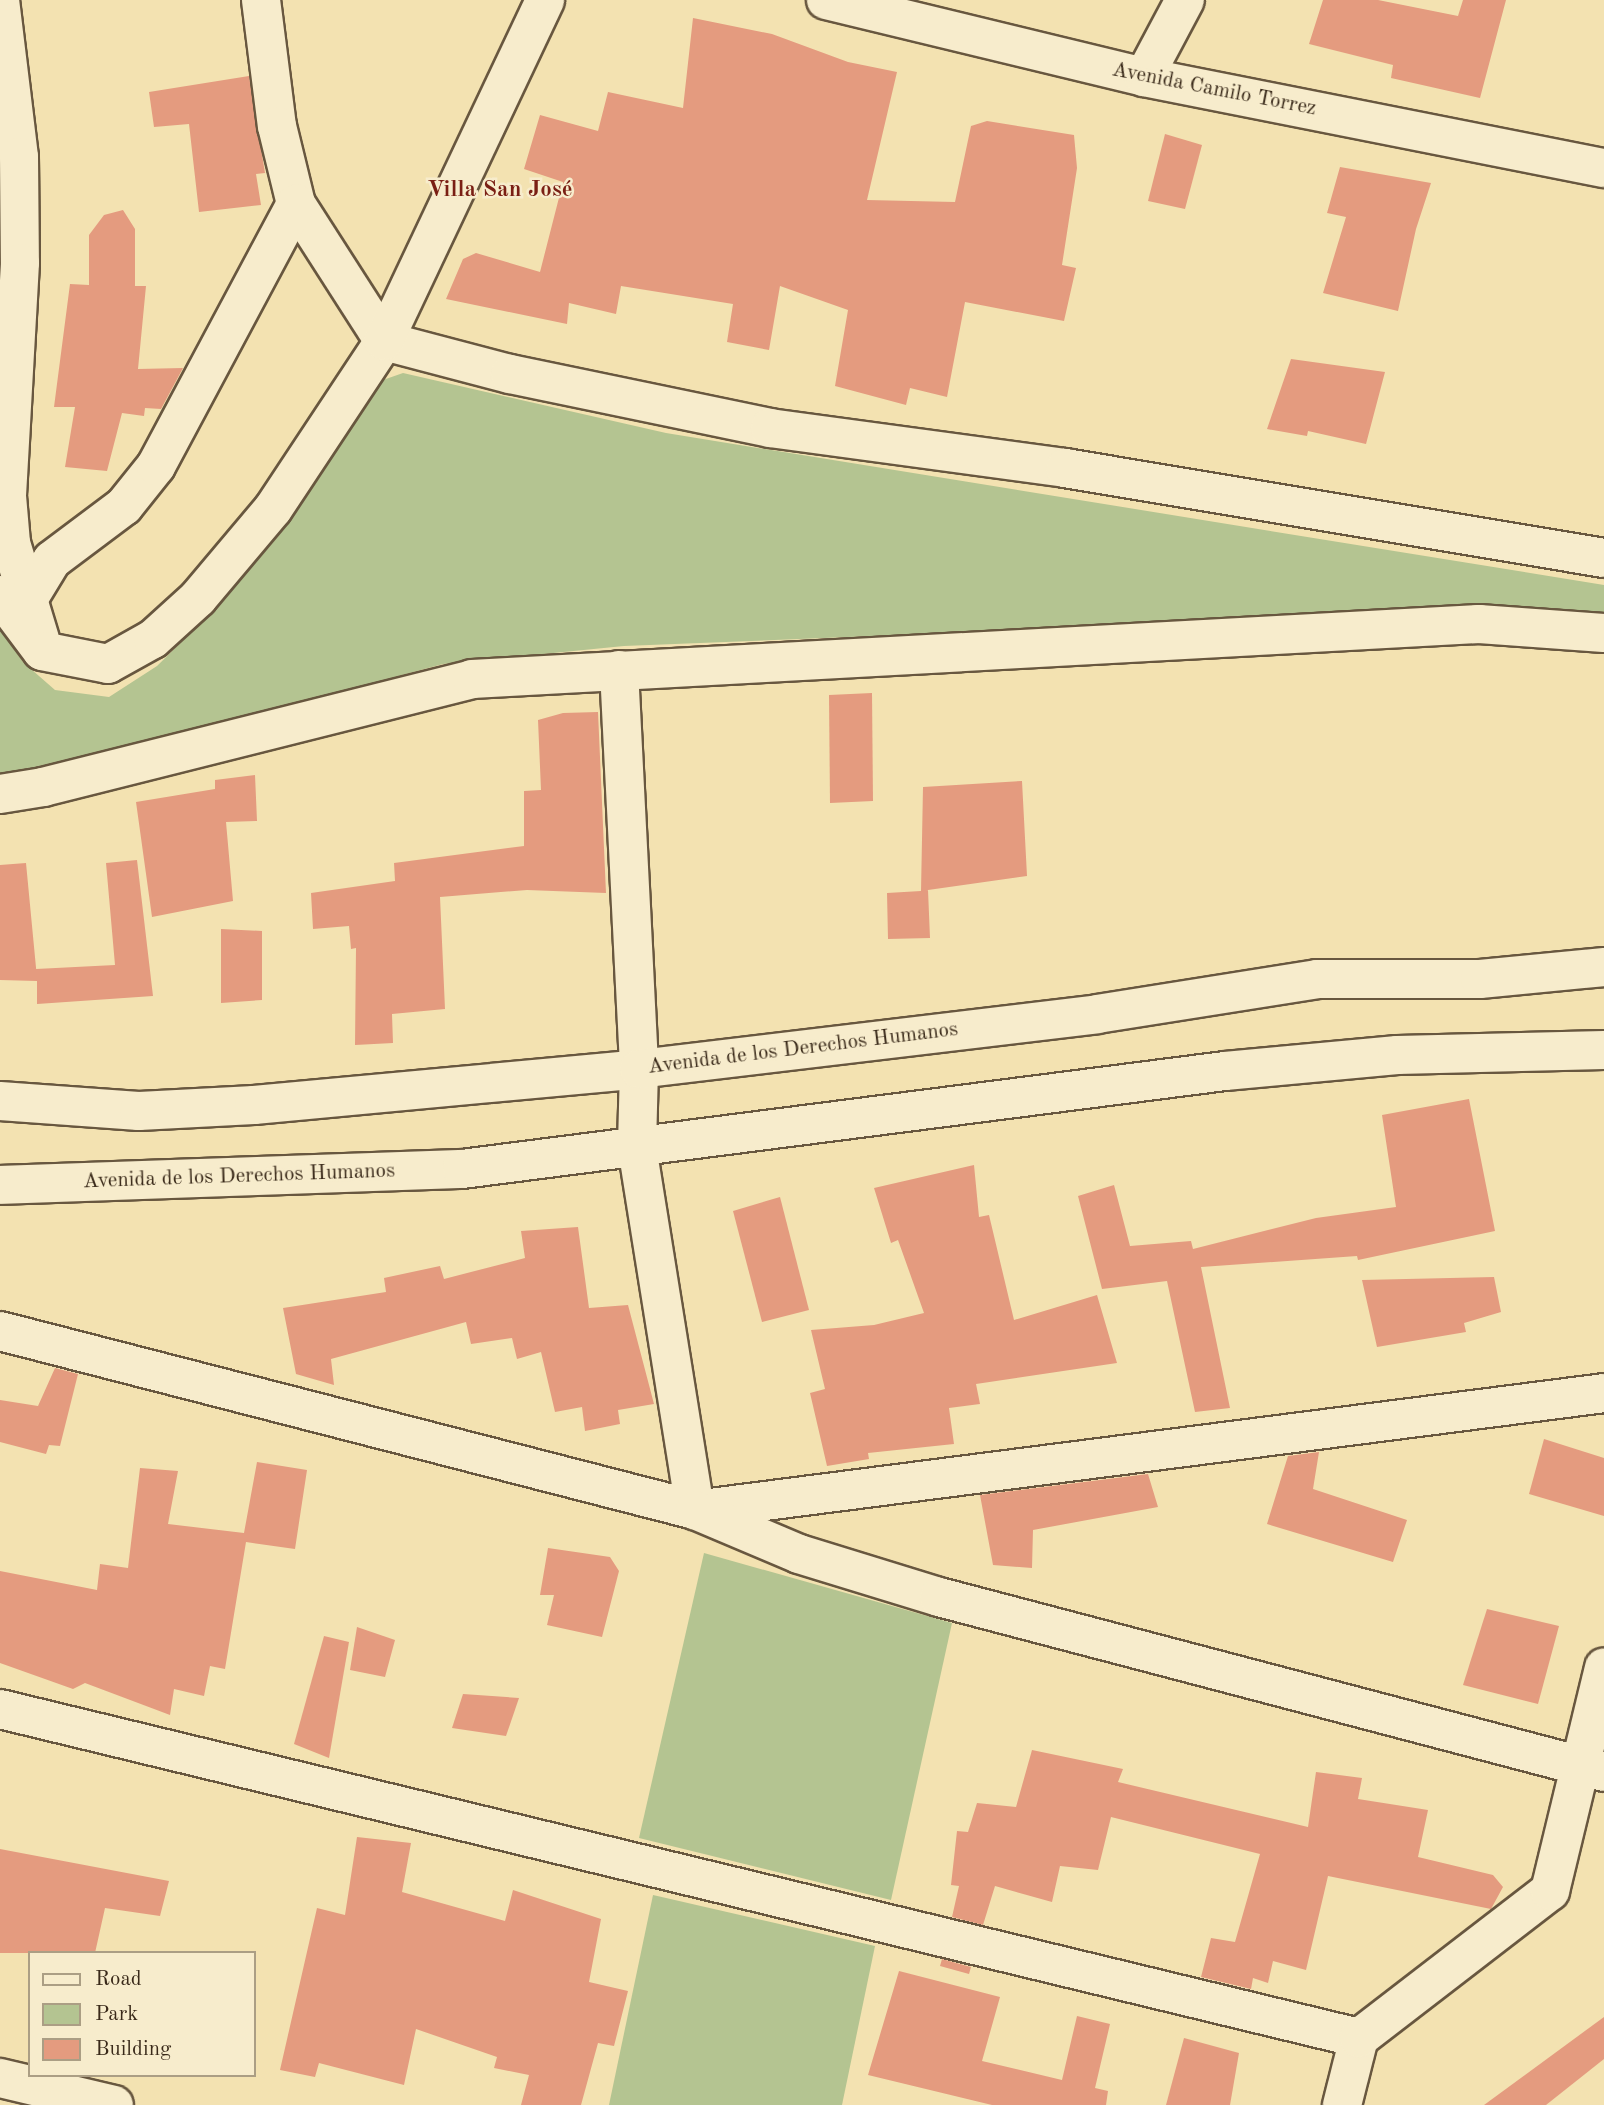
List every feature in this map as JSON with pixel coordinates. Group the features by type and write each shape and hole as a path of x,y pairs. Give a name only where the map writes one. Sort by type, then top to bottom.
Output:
{"street":[{"path":"0,0 19,157 20,263 7,496 15,596 42,651 108,664 153,639 198,598 273,509 384,341 545,0"},
{"path":"261,0 277,126 296,204 384,341 510,374 769,428 1065,468 1604,558"},
{"name":"Avenida Camilo Torrez","path":"826,0 1144,77 1604,167"},
{"path":"1144,77 1185,0"},
{"path":"15,596 52,561 124,506 156,466 296,204"},
{"path":"0,794 43,787 472,679 1479,624 1604,633"},
{"path":"619,670 639,1069 637,1147 695,1510"},
{"name":"Avenida de los Derechos Humanos","path":"0,1101 139,1111 254,1105 639,1069 1097,1014 1317,979 1479,979 1604,967"},
{"name":"Avenida de los Derechos Humanos","path":"0,1185 462,1169 1225,1071 1397,1055 1604,1050"},
{"path":"0,1331 695,1510 799,1554 939,1597 1166,1653 1592,1769"},
{"path":"695,1510 1604,1393"},
{"path":"1342,2105 1359,2038 1550,1891 1592,1769 1604,1667"},
{"path":"0,1709 1359,2038"},
{"path":"0,2078 114,2105"}],"green space":[{"path":"403,373 666,433 1604,585 1604,614 1174,624 624,646 443,664 47,771 0,778 0,628 23,662 55,690 109,697 157,666 217,607 280,534 362,402 383,380"},
{"path":"704,1553 952,1623 891,1900 639,1838"},
{"path":"653,1895 875,1946 842,2105 609,2105"}],"building":[{"path":"1323,0 1378,0 1458,16 1463,0 1506,0 1480,98 1391,78 1393,65 1309,44"},
{"path":"693,18 772,34 848,62 897,72 867,200 955,202 971,126 987,121 1074,135 1077,168 1062,265 1076,268 1064,321 965,302 947,397 910,388 906,405 835,386 848,310 780,286 769,350 727,342 733,304 621,286 616,314 569,303 567,324 446,299 463,259 476,253 540,272 563,182 524,169 540,115 598,131 608,92 683,108"},
{"path":"249,76 265,173 256,174 261,205 199,212 189,124 154,127 149,92"},
{"path":"1165,134 1202,145 1185,209 1148,201"},
{"path":"1340,167 1431,183 1416,229 1398,311 1323,293 1346,217 1327,213"},
{"path":"123,210 135,229 135,286 146,286 138,369 183,368 161,409 145,408 144,416 122,413 107,471 65,467 75,407 54,407 70,284 89,285 89,235 104,215"},
{"path":"1291,359 1385,372 1366,444 1308,431 1307,436 1267,429"},
{"path":"872,693 873,801 830,803 829,695"},
{"path":"598,712 606,893 527,890 440,897 445,1009 392,1014 393,1043 355,1045 356,948 351,949 349,926 313,929 311,893 395,881 394,863 524,846 524,791 541,790 538,720 563,713"},
{"path":"255,775 257,821 226,822 233,901 152,917 136,802 215,789 215,780"},
{"path":"1022,781 1027,876 928,890 930,938 888,939 887,893 921,891 923,787"},
{"path":"137,860 153,996 37,1004 37,981 0,980 0,865 26,863 36,969 115,965 106,863"},
{"path":"221,929 262,931 262,1000 221,1003"},
{"path":"1469,1099 1495,1231 1358,1260 1357,1256 1201,1267 1230,1408 1195,1412 1167,1281 1102,1289 1078,1196 1114,1185 1130,1246 1191,1241 1193,1249 1316,1218 1396,1207 1382,1115"},
{"path":"974,1165 979,1217 989,1215 1014,1320 1097,1295 1117,1363 976,1384 980,1404 949,1408 954,1444 868,1453 869,1459 827,1466 810,1393 825,1389 811,1330 874,1325 924,1313 898,1240 891,1243 874,1188"},
{"path":"780,1197 809,1310 762,1322 733,1211"},
{"path":"578,1227 589,1308 628,1305 654,1404 618,1410 620,1424 585,1431 582,1407 555,1412 541,1352 517,1359 512,1338 471,1344 466,1322 331,1359 334,1385 296,1374 283,1308 386,1292 384,1278 440,1266 444,1279 525,1258 521,1231"},
{"path":"1494,1277 1501,1312 1464,1323 1466,1332 1377,1347 1362,1280"},
{"path":"55,1368 78,1374 60,1446 49,1445 46,1454 0,1442 0,1400 38,1406"},
{"path":"1544,1439 1604,1458 1604,1516 1529,1494"},
{"path":"1319,1452 1313,1489 1407,1520 1393,1562 1267,1524 1288,1456"},
{"path":"257,1462 307,1470 295,1549 246,1542 225,1669 210,1666 204,1696 174,1689 170,1715 85,1683 73,1689 0,1663 0,1571 97,1590 100,1564 128,1568 140,1468 178,1471 168,1524 244,1533"},
{"path":"1148,1474 1158,1507 1033,1530 1032,1568 993,1565 980,1495"},
{"path":"548,1548 610,1557 619,1571 602,1637 547,1625 554,1595 540,1595"},
{"path":"1487,1609 1559,1626 1538,1704 1463,1685"},
{"path":"357,1627 395,1640 385,1677 350,1670"},
{"path":"324,1636 349,1642 329,1758 294,1744"},
{"path":"463,1694 519,1698 506,1736 452,1728"},
{"path":"1032,1750 1123,1769 1118,1782 1308,1827 1316,1772 1362,1778 1358,1799 1428,1810 1418,1857 1493,1875 1503,1887 1491,1909 1328,1876 1306,1970 1273,1961 1268,1983 1253,1978 1251,1989 1201,1977 1211,1938 1235,1942 1260,1854 1111,1817 1098,1870 1060,1866 1052,1902 995,1886 983,1925 952,1917 959,1886 951,1885 957,1831 968,1832 977,1803 1016,1807"},
{"path":"357,1837 411,1843 402,1892 505,1921 513,1890 601,1919 589,1982 628,1991 614,2046 598,2043 581,2105 521,2105 529,2075 494,2068 497,2057 416,2029 404,2085 319,2063 315,2077 280,2070 317,1908 345,1915"},
{"path":"0,1849 169,1881 160,1916 105,1908 95,1951 0,1953"},
{"path":"942,1959 971,1967 969,1974 940,1966"},
{"path":"899,1971 1000,1997 982,2061 1062,2080 1077,2016 1110,2024 1095,2088 1108,2091 1106,2105 992,2105 868,2075"},
{"path":"1604,2017 1604,2059 1546,2105 1484,2105"},
{"path":"1184,2038 1239,2053 1230,2105 1166,2105"}],"district":[{"name":"Villa San José","path":"500,190"}]}
